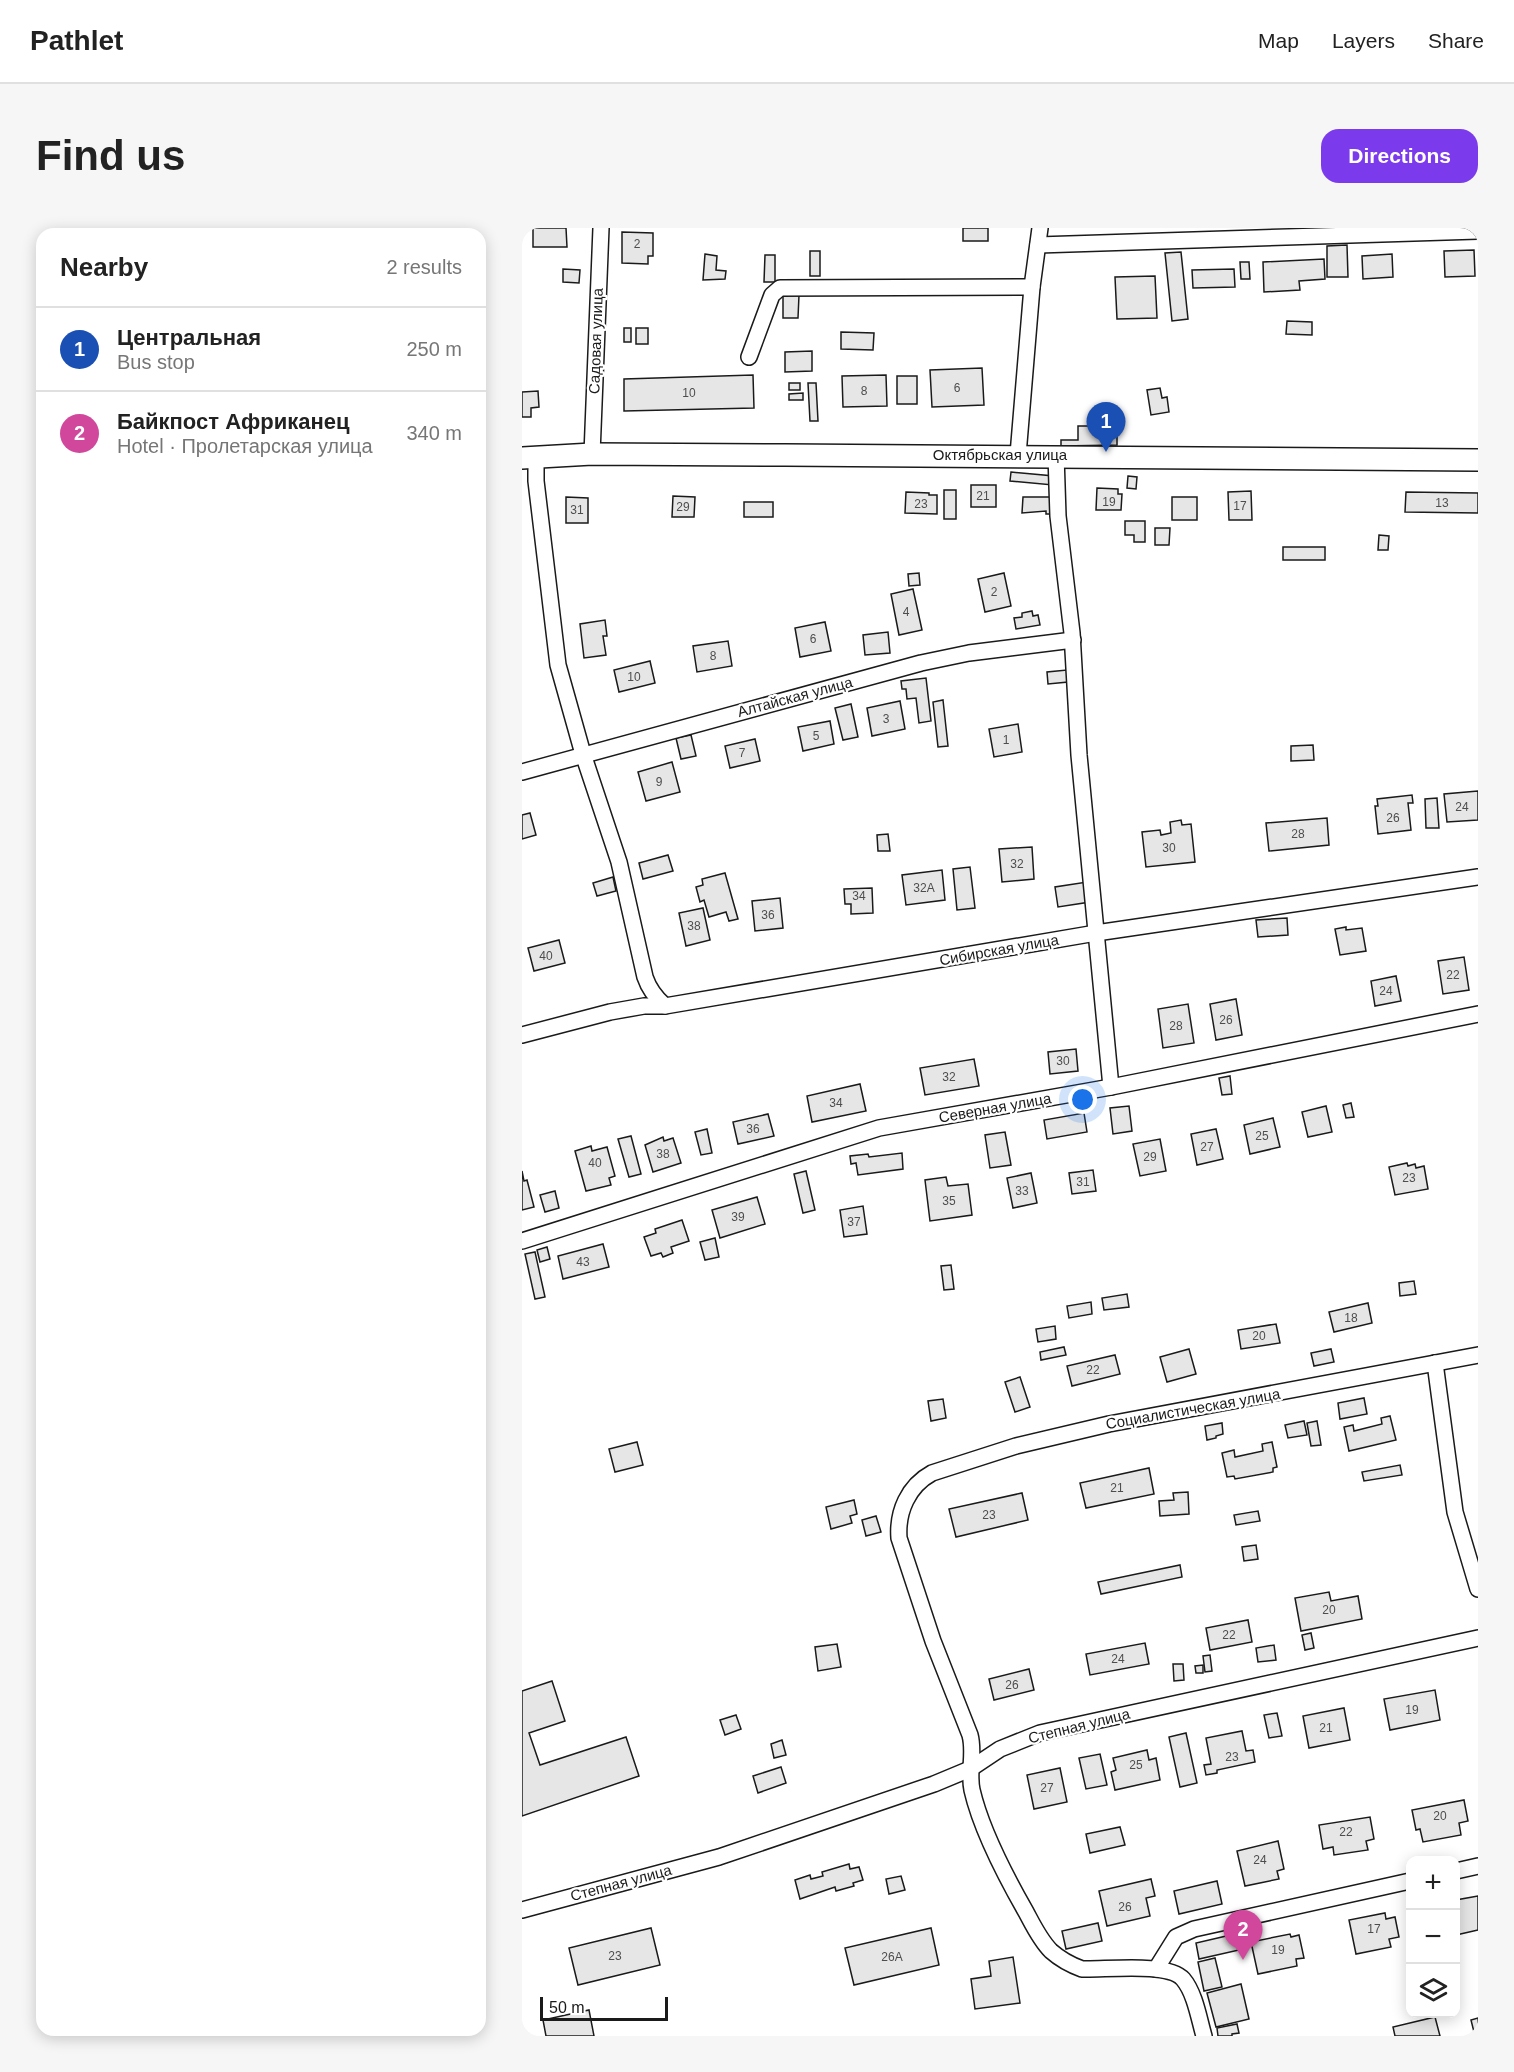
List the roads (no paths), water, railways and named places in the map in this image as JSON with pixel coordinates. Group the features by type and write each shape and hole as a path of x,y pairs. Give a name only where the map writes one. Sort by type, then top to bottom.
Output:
{"street":[{"name":"Садовая улица","path":"592,454 600,228"},
{"path":"1018,455 1032,287 1040,228"},
{"path":"1038,245 1478,231"},
{"path":"749,357 772,295 780,288 1032,287"},
{"name":"Октябрьская улица","path":"529,457 592,454 1478,459"},
{"path":"1056,456 1058,516 1073,640 1079,755 1111,1087"},
{"path":"529,457 536,481 558,665 583,754 618,862 645,977 652,993 666,1006"},
{"name":"Алтайская улица","path":"522,772 921,663 969,653 1073,640"},
{"name":"Сибирская улица","path":"522,1035 610,1012 644,1006 666,1006 1096,933 1478,877"},
{"name":"Северная улица","path":"522,1241 879,1128 1111,1087 1478,1014"},
{"name":"Социалистическая улица","path":"970,1769 973,1750 970,1735 933,1641 899,1539 898,1528 903,1506 916,1485 932,1473 1060,1434 1478,1355"},
{"path":"1435,1363 1455,1512 1478,1589"},
{"name":"Степная улица","path":"522,1910 719,1857 970,1769 1000,1749 1040,1733 1478,1638"},
{"path":"970,1769 975,1801 1006,1875 1040,1937 1051,1950 1071,1966 1082,1969 1172,1971 1184,1979 1204,2036"},
{"path":"1460,1870 1478,1866"},
{"path":"1156,1969 1176,1938 1194,1929 1406,1882"}],"place":[{"name":"Центральная","path":"1106,452"},
{"name":"Байкпост Африканец","path":"1243,1960"}]}
